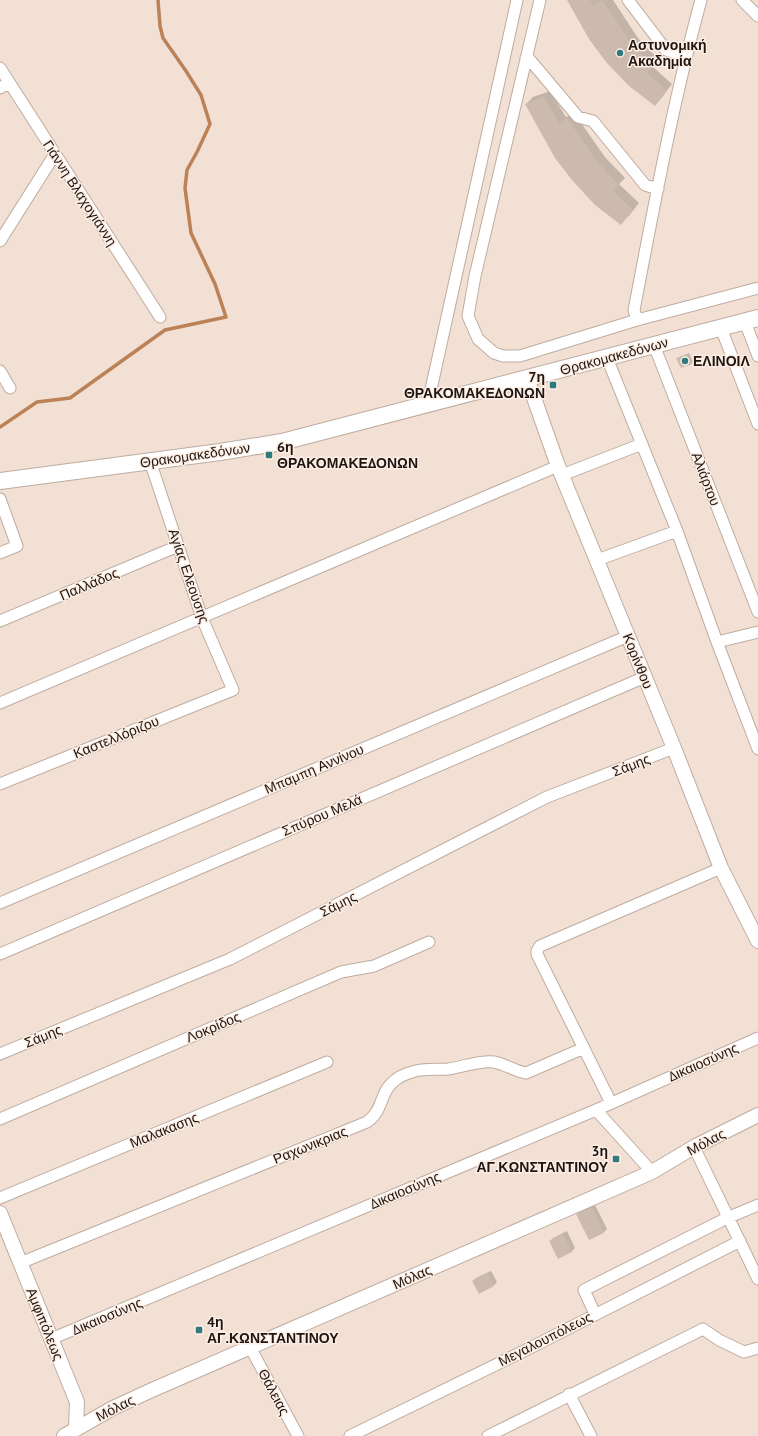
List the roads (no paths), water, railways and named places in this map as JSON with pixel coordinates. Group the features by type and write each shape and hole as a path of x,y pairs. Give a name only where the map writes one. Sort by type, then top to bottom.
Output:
{"main road":[{"name":"Θρακομακεδόνων","path":"0,481 220,452 282,442 751,320"}],"street":[{"path":"428,403 517,0"},
{"path":"540,0 475,276 468,316 478,340 494,353 503,356 520,356 637,320 758,288"},
{"path":"628,0 666,50 686,56"},
{"path":"637,320 634,310 658,189 686,56 701,0"},
{"path":"742,0 758,16"},
{"path":"526,58 530,60 578,117 593,121 646,185 658,189"},
{"name":"Γιάννη Βλαχογιάννη","path":"0,68 5,85 55,154 160,317"},
{"path":"0,241 55,154"},
{"path":"751,320 758,356"},
{"path":"721,328 758,424"},
{"name":"Αλιάρτου","path":"654,345 758,612"},
{"path":"607,358 677,531 758,749"},
{"path":"0,371 10,388"},
{"name":"Κορίνθου","path":"527,378 560,470 674,748 721,868 758,941"},
{"path":"0,703 560,470 642,444"},
{"name":"Αγίας Ελεούσης","path":"150,461 202,618 233,690"},
{"path":"0,499 17,546 0,552"},
{"path":"597,560 677,531"},
{"name":"Παλλάδος","path":"0,622 178,546"},
{"path":"717,642 758,632"},
{"name":"Μπαμπη Αννίνου","path":"0,903 628,636"},
{"name":"Σπύρου Μελά","path":"0,954 645,677"},
{"name":"Καστελλόριζου","path":"0,784 233,690"},
{"name":"Σάμης","path":"0,1054 230,959 547,797 674,748"},
{"path":"611,1103 537,954 539,947 721,868"},
{"name":"Λοκρίδος","path":"0,1119 340,972 374,966 429,942"},
{"name":"Δικαιοσύνης","path":"51,1339 596,1110 758,1038"},
{"name":"Ραχωνικριας","path":"20,1263 367,1122 377,1113 385,1092 389,1086 405,1074 421,1070 451,1068 485,1061 505,1065 526,1073 584,1048"},
{"name":"Μαλακασης","path":"0,1198 327,1062"},
{"path":"596,1110 652,1172"},
{"name":"Μόλας","path":"73,1434 152,1390 652,1172 694,1147 758,1115"},
{"path":"694,1147 758,1279"},
{"path":"595,1314 584,1290 728,1218 758,1205"},
{"name":"Αμφιπόλεως","path":"0,1213 77,1402 73,1434"},
{"name":"Μεγαλουπόλεως","path":"350,1436 526,1350 740,1241"},
{"path":"488,1436 703,1328 719,1340 744,1352 758,1348"},
{"name":"Θάλειας","path":"250,1347 298,1436"},
{"path":"569,1394 592,1436"}],"waterway":[{"path":"0,427 37,402 70,398 165,330 226,317 215,284 191,233 185,188 187,170 210,124 201,95 163,38 160,26 158,0"}],"place":[{"name":"Αστυνομική Ακαδημία","path":"620,53"},
{"name":"ΕΛΙΝΟΙΛ","path":"685,361"},
{"name":"7η ΘΡΑΚΟΜΑΚΕΔΟΝΩΝ","path":"553,385"},
{"name":"6η ΘΡΑΚΟΜΑΚΕΔΟΝΩΝ","path":"269,455"},
{"name":"3η ΑΓ.ΚΩΝΣΤΑΝΤΙΝΟΥ","path":"616,1159"},
{"name":"4η ΑΓ.ΚΩΝΣΤΑΝΤΙΝΟΥ","path":"199,1330"}]}
